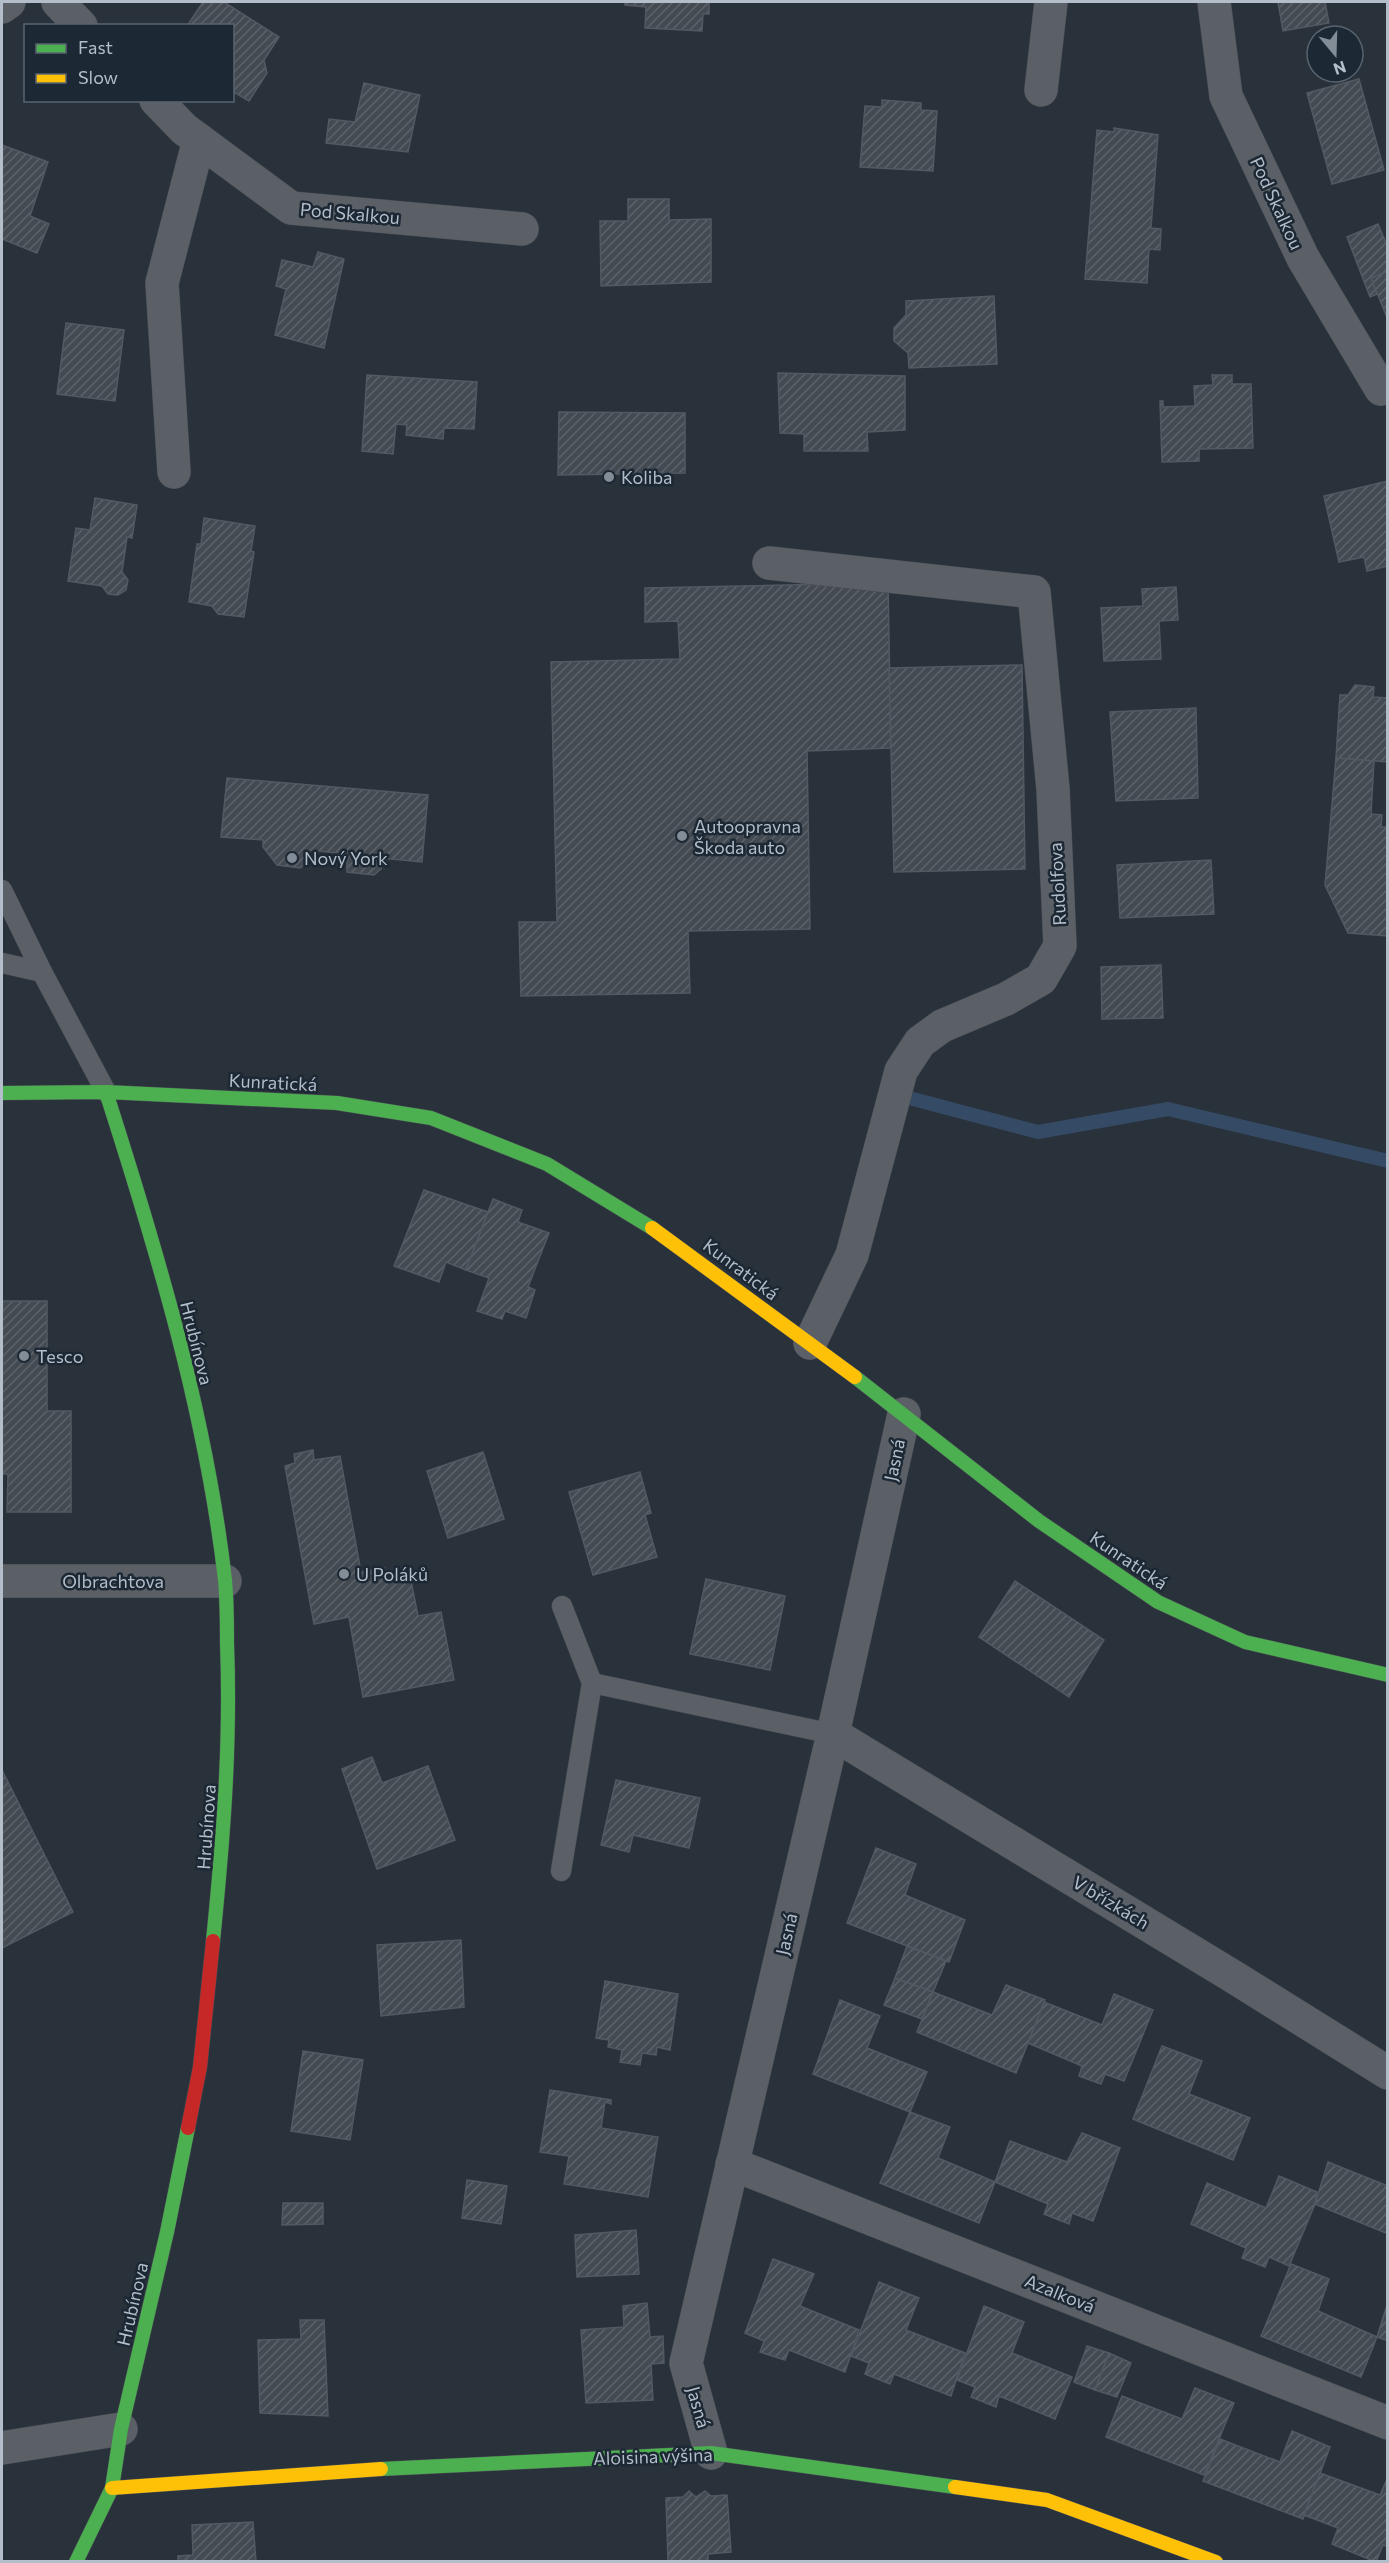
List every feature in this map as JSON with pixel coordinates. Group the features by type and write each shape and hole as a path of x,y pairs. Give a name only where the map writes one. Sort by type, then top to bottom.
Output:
{"street":[{"path":"2,7 9,2"},
{"path":"58,2 79,24"},
{"path":"1041,90 1051,2"},
{"name":"Pod Skalkou","path":"1214,2 1226,96 1303,258 1381,389"},
{"name":"Pod Skalkou","path":"158,102 199,140 291,208 522,229"},
{"path":"174,472 162,283 199,140"},
{"name":"Rudolfova","path":"769,563 1034,592 1054,801 1060,946 1041,979 1005,999 942,1026 920,1042 901,1071 852,1255 810,1343"},
{"name":"Kunratická","path":"2,1094 106,1092 337,1103 431,1118 547,1164 666,1236 904,1414 1039,1521 1158,1602 1245,1642 1388,1675"},
{"name":"Hrubínova","path":"76,2562 112,2488 121,2429 167,2232 200,2067 227,1798 229,1688 225,1581 209,1479 180,1345 145,1214 106,1092"},
{"name":"Jasná","path":"711,2453 686,2363 833,1734 904,1414"},
{"name":"Olbrachtova","path":"2,1581 225,1581"},
{"name":"V břízkách","path":"833,1734 1388,2073"},
{"name":"Azalková","path":"732,2164 1388,2423"},
{"path":"2,2448 121,2429"},
{"name":"Aloisina výšina","path":"112,2488 435,2465 711,2453 1047,2500 1216,2562"}],"lane":[{"path":"2,890 42,972 106,1092"},
{"path":"2,963 42,972"},
{"path":"561,1871 592,1683 562,1606"},
{"path":"592,1683 833,1734"}],"building":[{"path":"203,2 224,2 279,37 264,60 267,73 249,101 234,92 234,24 188,24"},
{"path":"625,2 709,2 709,14 703,14 702,31 645,28 646,7 625,5"},
{"path":"1278,2 1325,2 1329,23 1305,24 1305,27 1283,31"},
{"path":"364,83 420,95 408,152 326,143 329,119 355,122"},
{"path":"1340,84 1360,84 1384,170 1332,184 1307,93"},
{"path":"882,100 921,103 921,110 937,111 933,171 860,167 865,106 882,107"},
{"path":"1114,128 1158,135 1151,228 1161,229 1160,250 1149,249 1147,283 1085,279 1097,130 1114,132"},
{"path":"2,145 48,162 30,216 49,224 37,253 2,239"},
{"path":"628,199 669,199 669,220 711,219 711,282 601,286 600,221 628,221"},
{"path":"1378,224 1388,248 1388,271 1371,278 1377,294 1370,297 1347,237"},
{"path":"318,252 344,259 324,348 275,335 286,289 276,286 282,260 313,267"},
{"path":"1388,271 1388,320 1371,278"},
{"path":"994,296 997,364 909,368 908,353 894,341 894,328 906,315 906,301"},
{"path":"66,323 124,330 115,401 57,394"},
{"path":"778,373 905,376 905,430 867,432 868,451 804,451 804,434 780,433"},
{"path":"367,375 477,382 474,429 444,428 443,439 406,435 407,425 396,424 393,454 362,451"},
{"path":"1212,375 1232,375 1232,384 1251,384 1253,448 1199,449 1199,461 1162,462 1160,401 1163,401 1163,407 1195,406 1194,386 1213,385"},
{"path":"559,412 685,413 685,473 558,475"},
{"path":"1388,481 1388,566 1367,571 1364,557 1339,562 1324,496"},
{"path":"95,498 137,505 132,538 127,537 122,572 128,580 126,590 118,595 108,594 102,586 68,581 76,528 90,530"},
{"path":"204,518 255,526 251,551 254,552 244,617 218,614 212,606 189,602 197,544 201,544"},
{"name":"Autoopravna Škoda auto","path":"888,583 891,748 807,751 810,929 688,931 690,993 521,996 519,922 557,922 551,662 680,659 678,621 645,622 645,588"},
{"path":"1176,587 1178,620 1159,621 1161,659 1104,661 1101,608 1143,606 1142,589"},
{"path":"1022,665 1025,869 894,872 889,668"},
{"path":"1355,685 1374,687 1373,697 1388,698 1388,762 1336,758 1340,695 1348,695"},
{"path":"1196,708 1198,798 1116,801 1110,712"},
{"path":"1336,758 1374,761 1371,814 1382,815 1381,827 1388,827 1388,936 1348,933 1325,885"},
{"path":"227,778 428,795 422,862 381,858 381,869 374,875 347,872 347,854 309,850 308,862 300,868 277,865 263,847 263,840 221,837"},
{"path":"1211,860 1214,914 1120,918 1117,865"},
{"path":"1161,965 1163,1018 1102,1019 1101,967"},
{"path":"424,1190 488,1212 466,1270 446,1262 439,1282 394,1266"},
{"path":"493,1199 522,1210 518,1222 549,1233 528,1287 535,1290 526,1318 505,1311 502,1319 477,1311 489,1278 466,1270"},
{"name":"Tesco","path":"2,1301 47,1301 47,1411 71,1411 71,1512 7,1512 8,1474 2,1474"},
{"name":"U Poláků","path":"313,1450 314,1460 340,1456 361,1572 384,1568 385,1580 410,1576 418,1616 441,1612 454,1680 363,1697 349,1617 314,1624 285,1466 295,1463 294,1454"},
{"path":"483,1452 504,1519 448,1538 427,1471"},
{"path":"640,1472 651,1513 645,1515 657,1557 593,1575 569,1492"},
{"path":"706,1579 785,1596 770,1670 690,1654"},
{"path":"1015,1581 1104,1640 1069,1697 979,1637"},
{"path":"372,1757 382,1783 428,1766 455,1840 377,1869 342,1769"},
{"path":"2,1770 73,1912 2,1948"},
{"path":"616,1780 700,1798 689,1848 633,1835 629,1852 601,1845"},
{"path":"876,1848 916,1864 905,1895 965,1920 949,1962 847,1923"},
{"path":"461,1940 464,2007 381,2016 377,1945"},
{"path":"907,1946 946,1961 933,1992 895,1978"},
{"path":"895,1978 933,1992 922,2019 884,2005"},
{"path":"605,1981 678,1994 670,2050 657,2047 656,2055 642,2053 640,2065 620,2062 622,2050 608,2047 609,2040 596,2038"},
{"path":"1006,1985 1045,2000 1016,2073 917,2032 933,1992 992,2015"},
{"path":"1114,1994 1153,2010 1124,2081 1105,2074 1101,2084 1079,2076 1082,2066 1028,2043 1044,2002 1102,2025"},
{"path":"840,2000 880,2016 867,2048 927,2072 910,2112 813,2074"},
{"path":"1162,2046 1202,2061 1189,2094 1250,2118 1233,2160 1133,2119"},
{"path":"303,2051 363,2060 350,2140 291,2131"},
{"path":"550,2090 611,2100 611,2104 605,2102 601,2128 658,2137 648,2197 564,2184 569,2156 540,2152"},
{"path":"910,2112 950,2127 938,2158 995,2182 979,2223 880,2183"},
{"path":"1082,2133 1120,2148 1093,2221 1072,2213 1069,2224 1044,2214 1048,2204 995,2182 1010,2141 1067,2162"},
{"path":"1328,2162 1388,2186 1388,2234 1315,2204"},
{"path":"1279,2176 1317,2192 1315,2204 1289,2266 1269,2257 1265,2267 1242,2258 1246,2248 1191,2224 1207,2183 1266,2208"},
{"path":"467,2180 507,2186 501,2224 462,2218"},
{"path":"283,2203 323,2203 323,2224 282,2225"},
{"path":"636,2230 639,2274 577,2277 575,2235"},
{"path":"773,2259 814,2274 800,2306 859,2330 845,2372 789,2350 785,2360 760,2352 764,2341 745,2333"},
{"path":"1291,2264 1329,2279 1318,2311 1377,2337 1361,2377 1261,2336"},
{"path":"879,2282 919,2298 906,2330 965,2353 951,2396 894,2374 890,2384 865,2374 869,2363 851,2356"},
{"path":"1388,2302 1388,2341 1377,2337"},
{"path":"647,2303 650,2337 663,2336 664,2363 651,2364 653,2400 586,2403 581,2330 624,2327 623,2306"},
{"path":"984,2306 1024,2322 1012,2353 1072,2377 1055,2419 999,2396 996,2407 971,2397 975,2387 957,2380"},
{"path":"300,2320 324,2320 328,2416 260,2413 258,2340 301,2339"},
{"path":"1087,2346 1109,2353 1095,2390 1074,2382"},
{"path":"1109,2353 1131,2363 1117,2397 1095,2390"},
{"path":"1195,2388 1234,2403 1204,2475 1106,2437 1122,2396 1182,2419"},
{"path":"1292,2431 1330,2447 1303,2519 1203,2481 1220,2439 1280,2462"},
{"path":"1320,2473 1380,2495 1388,2477 1388,2547 1383,2545 1376,2562 1332,2544 1338,2528 1304,2515"},
{"path":"689,2491 696,2497 705,2491 711,2496 727,2495 731,2552 708,2554 708,2562 668,2562 666,2498 683,2497"},
{"path":"253,2522 256,2562 178,2562 178,2556 193,2555 192,2525"}],"waterway":[{"path":"913,1099 1038,1132 1168,1109 1388,1161"}],"traffic: fast":[{"path":"2,1093 106,1092 337,1103 431,1118 547,1164 652,1228"},
{"path":"106,1092 178,1333 206,1456 225,1580 228,1681 227,1756 213,1941"},
{"path":"855,1377 1039,1521 1158,1602 1245,1642 1388,1675"},
{"path":"76,2562 112,2488 121,2429 167,2232 188,2128"},
{"path":"381,2469 711,2453 955,2487"}],"traffic: slow":[{"path":"652,1228 855,1377"},
{"path":"112,2488 381,2469"},
{"path":"955,2487 1047,2500 1216,2562"}],"traffic: jam":[{"path":"188,2128 200,2067 213,1941"}],"place":[{"name":"Koliba","path":"609,477"},
{"name":"Autoopravna Škoda auto","path":"682,836"},
{"name":"Nový York","path":"292,858"},
{"name":"Tesco","path":"24,1356"},
{"name":"U Poláků","path":"344,1574"}]}
